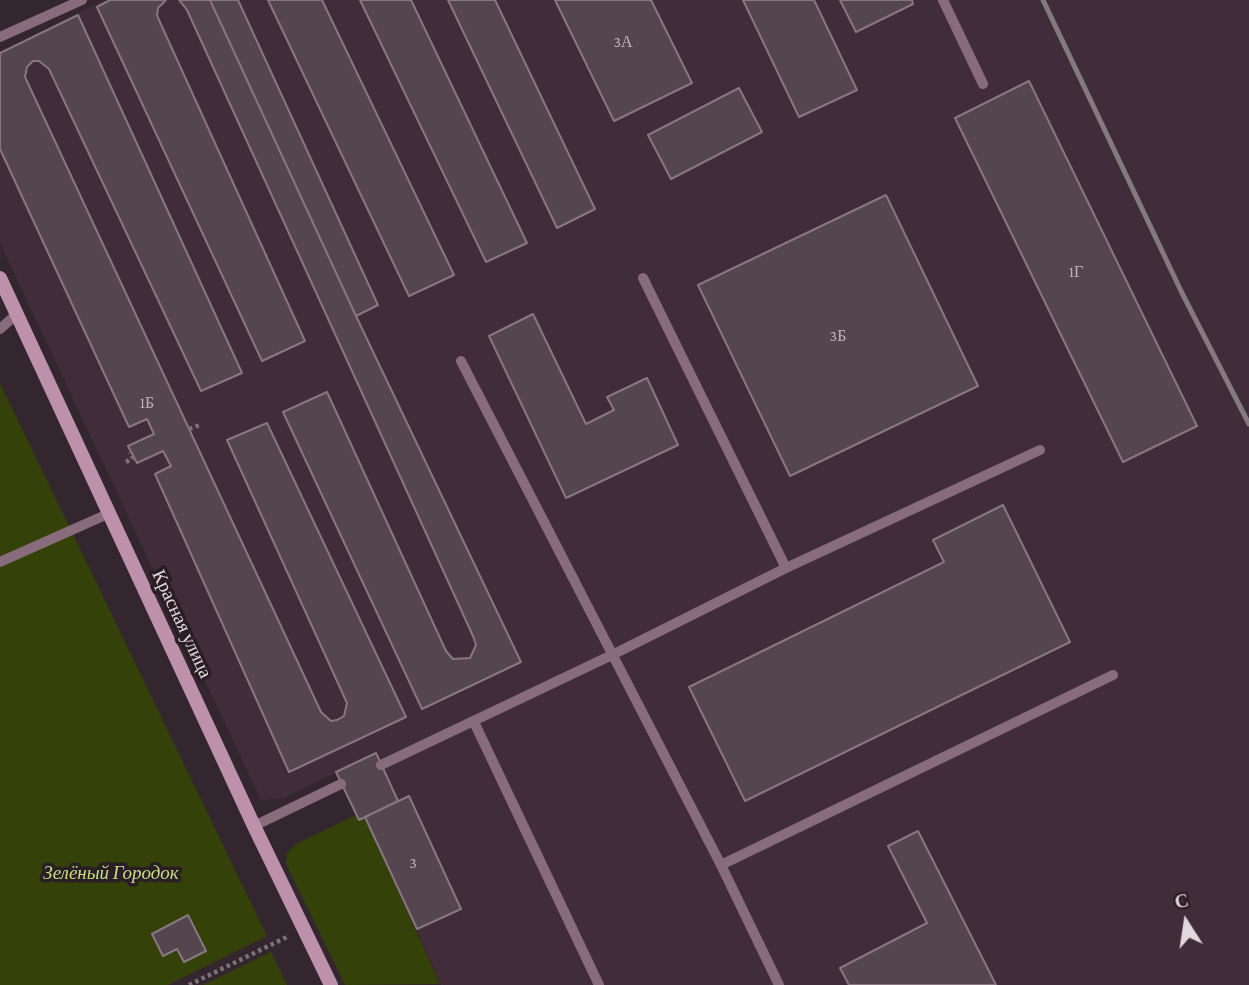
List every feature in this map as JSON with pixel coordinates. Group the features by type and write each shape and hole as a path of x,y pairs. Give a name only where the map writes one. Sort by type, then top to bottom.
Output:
{"main road":[{"name":"Красная улица","path":"0,278 89,456 110,513 254,826 331,985"}],"lane":[{"path":"0,37 82,0"},
{"path":"943,0 983,84"},
{"path":"643,278 786,568"},
{"path":"0,329 17,314"},
{"path":"461,361 721,865 779,985"},
{"path":"381,765 612,655 786,568 1040,450"},
{"path":"0,562 110,513"},
{"path":"721,865 1113,675"},
{"path":"474,722 599,985"},
{"path":"254,826 341,784"}],"path":[{"path":"189,429 202,425"},
{"path":"126,462 133,458 130,452"},
{"path":"189,985 304,928"}],"shaded area":[{"path":"105,0 1249,0 1249,985 441,985 366,817 359,820 336,773 284,798 261,800 0,243 0,51"}],"green space":[{"name":"Зелёный Городок","path":"0,383 267,936 168,985 0,985"},
{"path":"356,815 359,820 365,817 440,984 345,985 286,864 287,853 296,844"},
{"path":"271,952 287,985 203,985"}],"building":[{"path":"110,0 166,0 158,8 159,20 305,341 262,361 97,7"},
{"path":"179,0 210,0 356,316 521,662 422,709 283,412 327,392 446,651 453,659 470,658 476,645 473,636 187,10"},
{"path":"210,0 238,0 378,305 356,316"},
{"path":"268,0 322,0 454,275 409,296"},
{"path":"360,0 411,0 527,243 486,262"},
{"path":"448,0 495,0 595,209 557,228"},
{"path":"555,0 651,0 692,83 614,121"},
{"path":"743,0 814,0 857,90 799,117"},
{"path":"840,0 912,0 913,4 856,32"},
{"path":"78,15 242,373 201,391 49,69 39,61 33,61 27,67 25,77 321,712 331,721 337,720 344,716 347,703 227,440 267,423 406,717 289,772 155,474 171,466 163,451 137,463 128,446 154,434 147,419 129,427 0,149 0,53"},
{"path":"1029,81 1197,426 1123,462 955,118"},
{"path":"739,88 762,132 671,179 648,135"},
{"path":"886,195 978,386 790,476 698,285"},
{"path":"533,314 586,424 614,410 607,397 647,378 678,445 566,498 489,336"},
{"path":"1003,505 1070,642 745,801 689,687 944,562 933,540"},
{"path":"376,753 398,801 359,820 336,772"},
{"path":"409,796 461,909 417,929 365,817"},
{"path":"918,831 996,985 849,985 840,968 927,923 888,846"},
{"path":"188,915 206,951 184,962 177,949 163,956 152,934"}],"railway":[{"path":"1043,0 1182,293 1249,424"}]}
